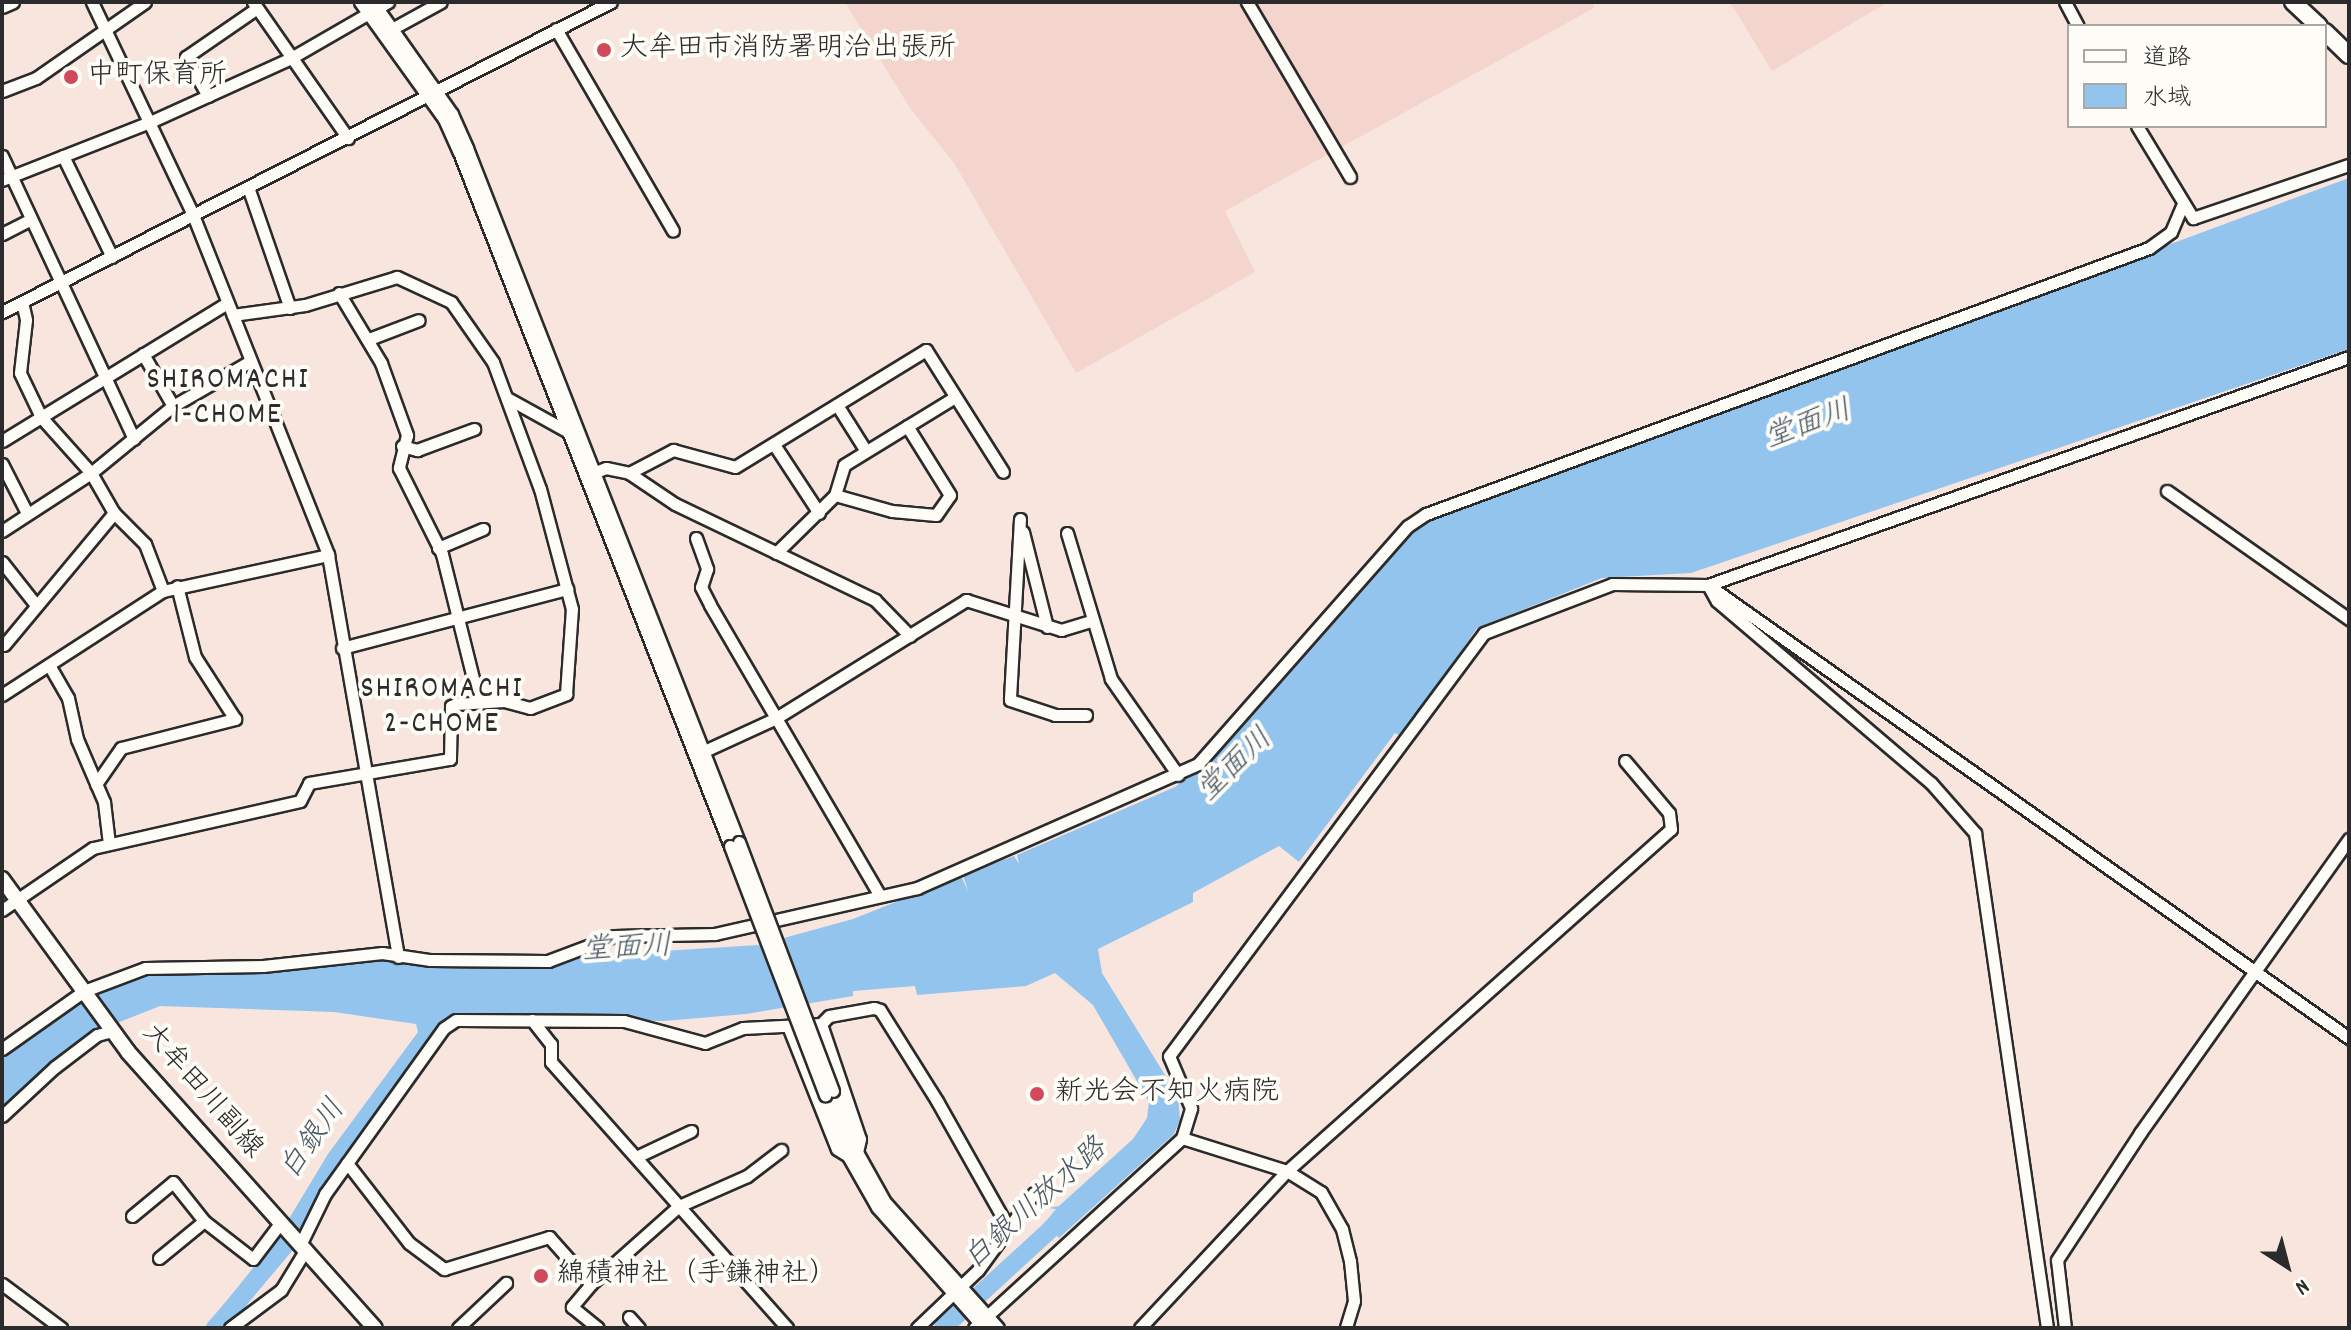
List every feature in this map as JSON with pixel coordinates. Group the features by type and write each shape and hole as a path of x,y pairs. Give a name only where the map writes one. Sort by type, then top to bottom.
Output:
{"highway":[{"path":"2295,2 2317,24"},
{"path":"2327,34 2349,55"}],"main road":[{"name":"大牟田川副線","path":"2,879 110,1027 375,1328"}],"street":[{"path":"2,7 13,2"},
{"path":"92,2 193,215 328,555 398,957"},
{"path":"2,91 36,78 145,2"},
{"path":"388,31 441,2"},
{"path":"2,312 611,2"},
{"path":"1247,2 1350,177"},
{"path":"2065,2 2077,24"},
{"path":"208,96 186,57 255,5 348,138"},
{"path":"6,178 150,122 291,58 373,5 467,148 852,1154 893,1228 957,1292 981,1324 998,1328"},
{"path":"556,29 673,231"},
{"path":"2138,128 2182,206 2198,218 2349,165"},
{"path":"2,156 6,178 61,283 134,439"},
{"path":"63,156 112,257"},
{"path":"248,187 290,308"},
{"path":"2,1049 85,992 145,968 263,966 382,953 398,957 548,961 614,936 715,934 802,917 879,894 917,888 1178,775 1201,761 1408,526 1426,514 2149,248 2171,232 2182,206"},
{"path":"2,234 30,220"},
{"path":"2,910 15,898 93,848 300,801 309,783 450,759 451,706 504,701 530,708 566,694 574,632 567,589 509,399 493,362 451,302 397,277 290,308 233,315"},
{"path":"339,293 369,339 407,435 399,468 438,548 461,615 479,702"},
{"path":"22,302 26,320 20,373 41,417 91,473 114,513 145,544 163,591"},
{"path":"2,441 227,303"},
{"path":"369,339 419,320"},
{"path":"629,473 662,452 673,450 735,467 775,446 926,350 1003,472"},
{"path":"143,354 173,406"},
{"path":"981,1324 1182,1138 1191,1108 1169,1056 1479,637 1612,584 1708,585 2349,357"},
{"path":"2,531 91,473 173,406 249,362"},
{"path":"776,553 835,495 844,465 955,397"},
{"path":"509,399 577,434"},
{"path":"837,405 866,451"},
{"path":"835,495 892,511 936,515 950,495 907,426"},
{"path":"402,446 417,450 474,429"},
{"path":"775,446 819,513"},
{"path":"2,464 27,513"},
{"path":"592,473 606,468 629,473 675,504 875,600 910,636"},
{"path":"2167,491 2349,619"},
{"path":"4,645 114,513"},
{"path":"1047,627 1020,519 1010,700 1055,715 1086,715"},
{"path":"438,548 483,529"},
{"path":"1067,533 1091,621 1128,709 1178,775"},
{"path":"696,538 707,569 701,587 879,894"},
{"path":"2,695 163,591 328,555"},
{"path":"2,562 36,605"},
{"path":"1708,585 2349,1038"},
{"path":"1708,585 1717,601 1931,783 1975,833 2047,1328"},
{"path":"96,784 121,748 235,719 195,657 177,586"},
{"path":"342,648 567,589"},
{"path":"700,752 776,718 966,600 1014,618 1061,630 1091,621"},
{"path":"49,665 68,698 96,784 109,844"},
{"path":"1140,1328 1287,1171 1671,829 1669,813 1625,761"},
{"path":"2065,1328 2057,1260 2349,839"},
{"path":"230,1328 281,1290 347,1163 444,1028 456,1020 624,1021 705,1043 743,1028 821,1024 829,1016 880,1010 1008,1227"},
{"path":"532,1020 551,1044 551,1062 787,1328"},
{"path":"821,1024 860,1139 852,1154"},
{"path":"788,1026 837,1149 852,1154"},
{"path":"2,1116 55,1067 110,1027"},
{"path":"636,1157 691,1131"},
{"path":"1182,1138 1287,1171 1321,1192 1342,1229 1354,1290 1346,1328"},
{"path":"598,1328 572,1307 591,1284 679,1206 747,1176 781,1150"},
{"path":"347,1163 409,1243 444,1269 549,1237 591,1284"},
{"path":"132,1216 173,1182 204,1221 253,1259 281,1222"},
{"path":"917,1328 957,1292 1034,1193"},
{"path":"159,1258 204,1221"},
{"path":"458,1328 506,1283"},
{"path":"2,1284 61,1328"},
{"path":"629,1317 639,1328"}],"shaded area":[{"path":"845,2 1594,2 1594,8 1225,211 1255,272 1076,373 954,163 910,108"},
{"path":"1730,2 1888,2 1772,71"}],"water":[{"name":"堂面川","path":"2349,178 2349,349 1691,573 1602,578 1477,628 1402,737 1395,733 1299,862 1279,846 1193,893 1193,902 1098,949 1102,973 1178,1096 1180,1120 1174,1134 1059,1238 1055,1233 1049,1237 1041,1227 1056,1209 1048,1208 1059,1206 1133,1139 1147,1118 1149,1102 1093,1005 1055,973 1026,986 917,995 915,986 853,991 853,996 746,1014 664,1021 449,1016 292,1251 233,1321 220,1309 278,1237 328,1154 418,1032 416,1024 334,1012 160,1006 97,1031 67,1050 2,1112 2,1057 74,1003 147,974 384,957 551,965 583,956 758,945 853,919 961,876 968,891 963,875 1014,856 1019,864 1017,855 1175,787 1204,766 1423,521"}],"waterway":[{"name":"白銀川放水路","path":"943,1328 1064,1217"},
{"name":"白銀川","path":"215,1328 240,1299"}],"place":[{"name":"大牟田市消防署明治出張所","path":"604,50"},
{"name":"中町保育所","path":"71,77"},
{"name":"新光会不知火病院","path":"1037,1094"},
{"name":"綿積神社（手鎌神社）","path":"541,1276"}],"district":[{"name":"SHIROMACHI 1-CHOME","path":"228,399"},
{"name":"SHIROMACHI 2-CHOME","path":"442,708"}]}
